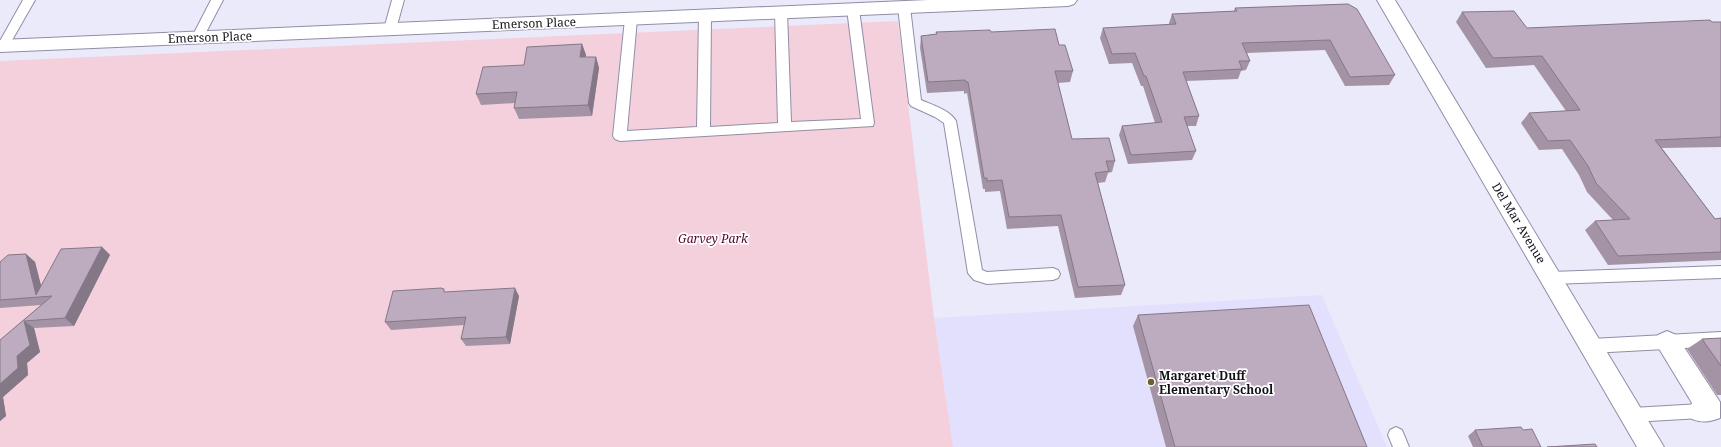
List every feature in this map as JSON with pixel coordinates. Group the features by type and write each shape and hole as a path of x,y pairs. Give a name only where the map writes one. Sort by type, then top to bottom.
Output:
{"street":[{"name":"Emerson Place","path":"1,46 705,16 853,9 898,5 1068,0"},
{"name":"Del Mar Avenue","path":"1386,0 1651,447"},
{"path":"1667,342 1711,410 1701,411"}],"lane":[{"path":"1,46 29,0"},
{"path":"198,37 217,0"},
{"path":"390,29 398,0"},
{"path":"898,5 915,103 940,114 950,121 975,273 979,276 987,278 1053,274"},
{"path":"630,19 620,136 868,123 853,9"},
{"path":"781,12 786,127"},
{"path":"703,131 705,16"},
{"path":"1551,278 1721,272"},
{"path":"1591,346 1721,339"},
{"path":"1632,415 1701,411"}],"shaded area":[{"name":"Margaret Duff Elementary School","path":"1322,295 1387,447 953,447 934,318"}],"green space":[{"name":"Garvey Park","path":"898,21 934,318 953,447 0,447 0,61"}],"building":[{"path":"1348,4 1357,9 1395,75 1350,77 1330,40 1242,43 1250,61 1239,61 1242,69 1183,72 1199,116 1184,117 1196,151 1131,155 1122,126 1162,122 1146,76 1144,76 1135,53 1112,54 1103,28 1176,24 1172,14 1237,11 1235,8"},
{"path":"1514,11 1527,28 1710,20 1712,22 1721,22 1721,137 1655,140 1715,219 1721,218 1721,252 1618,256 1595,221 1630,219 1596,183 1588,166 1570,140 1548,141 1529,113 1580,110 1542,56 1493,58 1462,12"},
{"path":"1055,29 1059,45 1065,45 1073,71 1055,71 1072,139 1109,138 1115,161 1106,161 1109,171 1095,173 1125,285 1078,287 1061,215 1009,217 1002,180 987,181 987,178 984,178 968,82 965,80 928,82 921,36 937,34 936,32 990,30 991,32"},
{"path":"582,44 580,57 596,57 588,105 514,108 517,92 476,94 483,67 524,65 527,47"},
{"path":"102,247 65,318 24,321 30,345 17,356 18,368 0,384 0,340 52,296 0,300 0,262 8,255 26,254 36,295 61,249"},
{"path":"515,288 506,337 461,339 466,317 385,322 393,291 444,289 444,292"},
{"path":"1309,305 1367,447 1175,447 1138,315"},
{"path":"1721,338 1721,366 1702,339"},
{"path":"1521,427 1523,430 1532,429 1541,447 1483,447 1475,430"},
{"path":"1595,444 1597,447 1547,447"}],"place":[{"name":"Margaret Duff Elementary School","path":"1151,382"}]}
